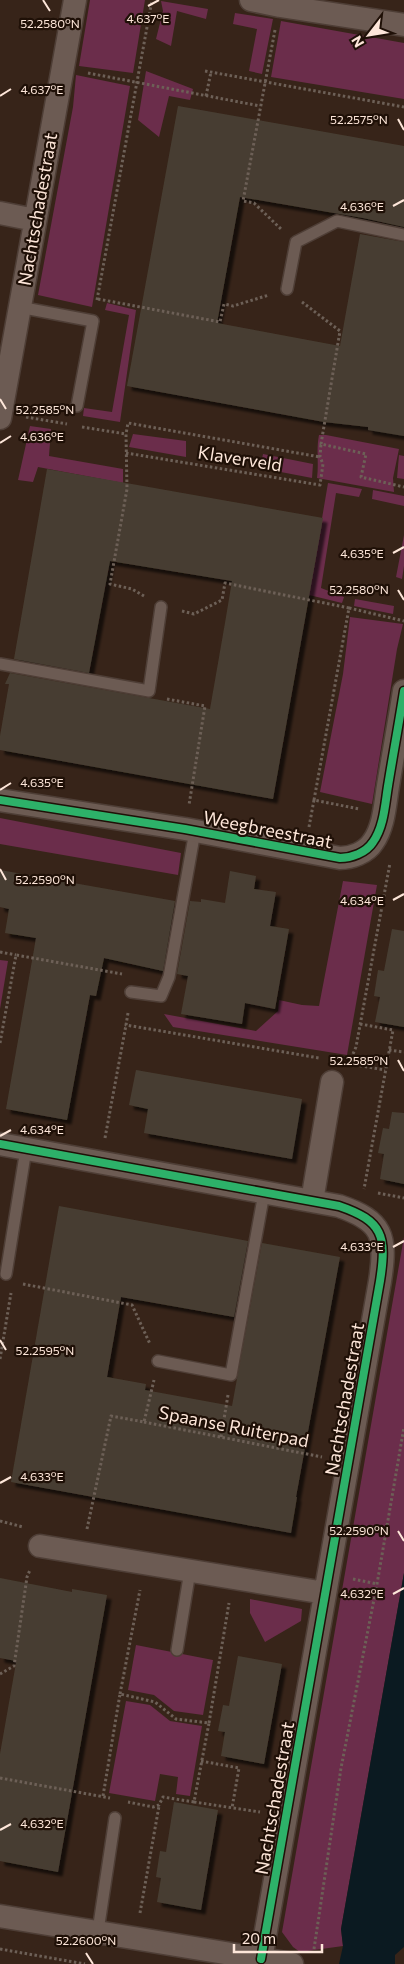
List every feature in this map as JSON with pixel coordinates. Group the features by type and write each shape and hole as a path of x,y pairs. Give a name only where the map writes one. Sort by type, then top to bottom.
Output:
{"street":[{"name":"Nachtschadestraat","path":"0,416 75,0"},
{"path":"251,0 404,26"},
{"path":"0,213 35,220"},
{"name":"Weegbreestraat","path":"0,800 190,830 348,858 367,849 373,843 383,814 404,691"},
{"path":"312,1201 336,1072"},
{"name":"Nachtschadestraat","path":"0,1144 339,1206 366,1217 375,1225 382,1241 382,1270 261,1959"},
{"path":"40,1546 325,1593"},
{"path":"0,1916 98,1932 200,1956 261,1959 292,1964"}],"lane":[{"path":"286,289 296,242 337,221 404,235"},
{"path":"19,308 93,321 77,406"},
{"path":"0,664 149,691 161,607"},
{"path":"131,992 161,996 169,977 190,830"},
{"path":"6,1274 26,1149"},
{"path":"158,1362 231,1375 264,1193"},
{"path":"177,1650 190,1571"},
{"path":"98,1932 115,1818"}],"path":[{"path":"93,321 152,0"},
{"path":"280,6 243,201 254,203 296,242"},
{"path":"63,68 260,106"},
{"path":"205,71 404,107"},
{"path":"206,96 211,72"},
{"path":"98,298 220,322 224,304 233,306 286,289"},
{"path":"0,416 126,434 127,490 110,584 132,589 161,607 194,614 222,600 225,583 404,621"},
{"path":"321,444 366,454 361,478 404,487"},
{"path":"349,608 314,800 383,814"},
{"path":"149,691 151,695 205,706 190,830"},
{"path":"336,1072 349,1063 356,1048 391,858"},
{"path":"0,952 133,976 101,1163"},
{"path":"0,1043 16,955"},
{"path":"360,1024 393,1030 363,1190 404,1198"},
{"path":"126,1025 320,1058"},
{"path":"389,1050 404,1052"},
{"path":"349,1063 385,1070"},
{"path":"22,1284 132,1305 158,1362"},
{"path":"0,1359 11,1292"},
{"path":"221,1437 231,1375"},
{"path":"314,1952 340,1768 377,1584 404,1427"},
{"path":"0,1521 22,1526 40,1546 27,1578 14,1666 0,1674"},
{"path":"103,1796 145,1564"},
{"path":"194,1802 209,1723 232,1578"},
{"path":"120,1694 155,1702 176,1718 209,1723"},
{"path":"201,1761 239,1768 232,1808"},
{"path":"0,1778 112,1798"},
{"path":"139,1920 159,1805 163,1797 286,1817"},
{"path":"120,1800 153,1807 159,1805"},
{"path":"0,1949 85,1964"}],"shaded area":[{"path":"90,0 145,0 133,73 79,66"},
{"path":"161,1 208,9 206,19 177,11 171,46 156,39 163,11"},
{"path":"235,13 273,19 262,74 249,71 257,29 233,24"},
{"path":"281,21 404,43 404,99 271,77"},
{"path":"146,71 193,89 190,100 169,96 159,137 138,120"},
{"path":"76,75 130,86 92,307 38,295 73,107"},
{"path":"107,303 136,310 120,422 83,416 84,408 112,412 129,315 105,310"},
{"path":"30,426 51,429 49,456 123,469 123,483 38,467 33,482 18,480"},
{"path":"133,434 186,441 186,457 129,447"},
{"path":"319,435 399,449 393,478 394,492 317,478"},
{"path":"263,454 313,464 312,478 260,468"},
{"path":"399,455 404,456 404,479 397,478"},
{"path":"328,483 362,489 359,497 336,493 321,588 344,597 342,603 309,595"},
{"path":"373,490 404,496 404,506 372,499"},
{"path":"404,535 404,566 402,579 396,577"},
{"path":"355,599 394,606 393,614 354,606"},
{"path":"350,617 403,624 397,649 372,804 320,792 343,674"},
{"path":"0,818 181,853 178,875 0,844"},
{"path":"343,881 377,885 347,1055 173,1027 164,1014 256,1031 278,1011 279,1000 302,1005 319,1006"},
{"path":"0,960 8,961 0,1009"},
{"path":"404,1237 404,1573 341,1929 343,1946 300,1952 293,1947 282,1932"},
{"path":"404,1573 404,1947 395,1955 395,1964 339,1964 343,1946 341,1929"},
{"path":"250,1599 302,1609 301,1621 265,1642 250,1613"},
{"path":"136,1645 213,1660 203,1715 174,1711 154,1695 128,1690"},
{"path":"126,1701 150,1705 170,1721 202,1726 190,1796 176,1794 178,1777 160,1774 155,1801 109,1793"}],"building":[{"path":"178,106 404,146 404,227 240,197 217,323 340,346 360,234 404,242 404,436 368,430 368,427 324,422 127,386"},
{"path":"47,469 323,518 273,799 0,750 0,736 9,684 5,684 10,673 210,709 225,623 232,581 110,561 89,673 14,659"},
{"path":"0,870 175,901 163,971 104,958 96,996 90,995 67,1120 6,1109 36,938 5,933 9,909 0,907"},
{"path":"230,871 256,876 254,889 276,892 270,926 289,929 275,1009 245,1003 242,1024 181,1014 188,976 177,974 190,901 201,902 201,899 225,903"},
{"path":"392,929 404,931 404,1027 375,1022 380,997 374,996 378,970 384,971"},
{"path":"136,1070 302,1099 292,1159 144,1133 148,1109 129,1105"},
{"path":"392,1112 404,1113 404,1184 380,1179 384,1154 378,1153 383,1128 389,1129"},
{"path":"59,1206 248,1241 234,1317 121,1297 107,1377 146,1384 145,1390 232,1406 262,1243 340,1257 291,1533 11,1482"},
{"path":"0,1578 72,1592 72,1589 107,1595 58,1872 0,1861 0,1754 16,1661 0,1658"},
{"path":"238,1656 282,1664 264,1764 221,1756 225,1732 218,1731 223,1705 229,1706"},
{"path":"174,1802 218,1810 201,1910 157,1902 161,1878 156,1877 160,1851 166,1852"}],"cycle path":[{"path":"0,800 185,829 340,858 353,856 370,846 380,829 404,691"},
{"path":"0,1144 339,1206 354,1212 373,1224 379,1232 382,1241 383,1252 380,1281 261,1959"}]}
